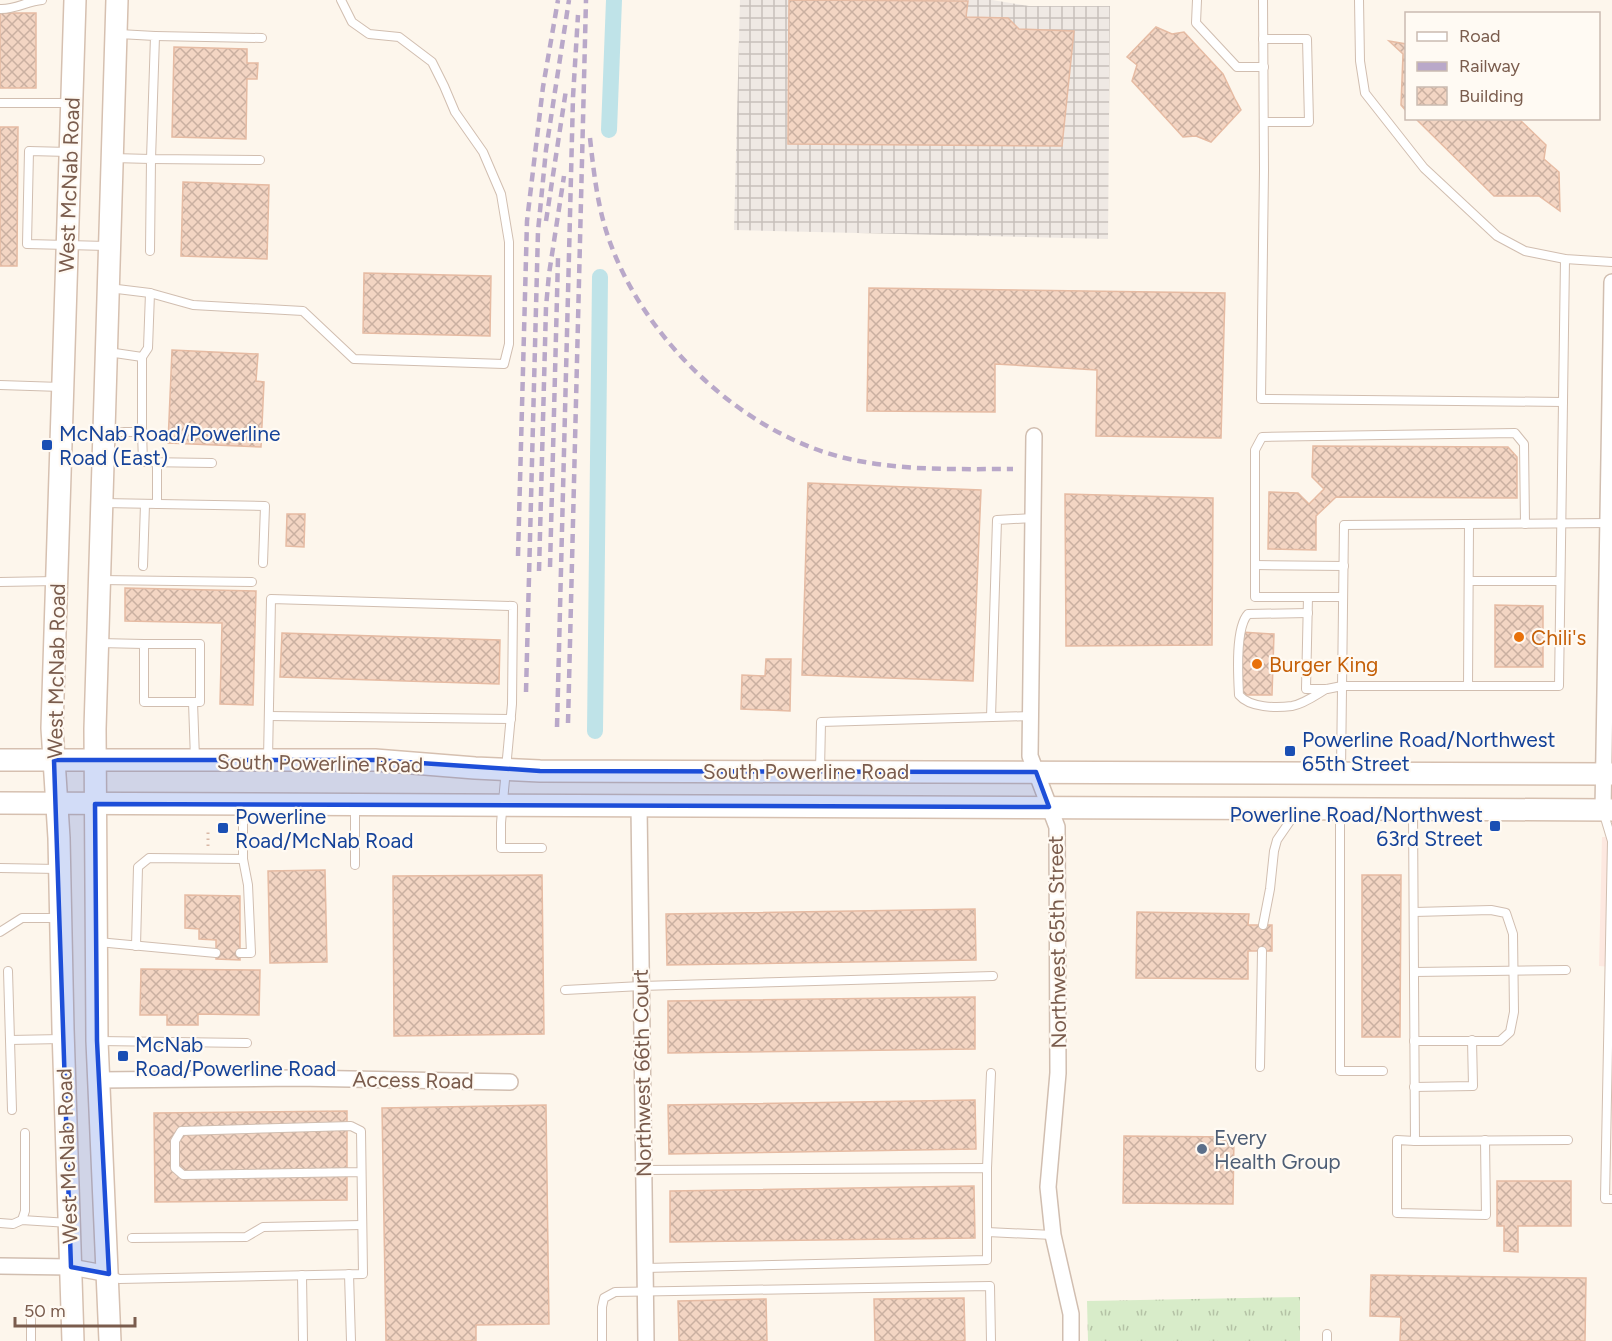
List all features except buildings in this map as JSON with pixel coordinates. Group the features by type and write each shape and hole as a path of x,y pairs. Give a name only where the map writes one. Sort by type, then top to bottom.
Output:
{"main road":[{"name":"West McNab Road","path":"73,1341 57,804 52,728 75,0"},
{"name":"West McNab Road","path":"110,1341 109,1274 97,1041 95,760 117,0"},
{"name":"South Powerline Road","path":"0,760 402,761 506,770 1608,774"},
{"name":"South Powerline Road","path":"0,803 1608,810"}],"street":[{"path":"1608,810 1608,523 1612,282"},
{"name":"Northwest 65th Street","path":"1034,436 1030,756 1057,827 1058,1081 1048,1187 1053,1235 1071,1314 1071,1341"},
{"name":"Northwest 66th Court","path":"639,806 646,1341"},
{"name":"Access Road","path":"99,1080 297,1078 510,1082"},
{"path":"0,1266 71,1267 109,1274"}],"lane":[{"path":"0,9 42,0"},
{"path":"108,288 150,293 193,305 303,311 354,358 504,364 509,344 509,242 501,194 483,152 454,112 432,62 399,37 369,34 352,22 341,0"},
{"path":"1197,0 1196,23 1237,67 1263,67"},
{"path":"1263,0 1262,399 1563,402"},
{"path":"1359,0 1360,61 1365,93 1424,168 1497,236 1525,251 1565,259 1612,262"},
{"path":"116,34 262,38"},
{"path":"150,251 155,36"},
{"path":"1263,39 1307,39 1309,122 1264,122"},
{"path":"0,103 72,103"},
{"path":"70,152 29,151 27,244 109,246"},
{"path":"112,158 260,160"},
{"path":"1308,597 1306,688 1559,686 1565,259"},
{"path":"150,293 148,348 142,357 142,462 212,464"},
{"path":"106,352 142,357"},
{"path":"0,385 63,387"},
{"path":"104,432 142,432"},
{"path":"1343,597 1255,597 1255,450 1262,437 1515,433 1524,444 1525,524"},
{"path":"157,462 157,504"},
{"path":"101,503 265,506 263,564"},
{"path":"143,566 145,504"},
{"path":"991,717 997,520 1033,518"},
{"path":"1341,773 1344,525 1608,523"},
{"path":"1468,686 1469,525"},
{"path":"1255,565 1344,566"},
{"path":"99,580 252,582"},
{"path":"0,582 57,581"},
{"path":"1469,581 1560,581"},
{"path":"268,760 271,599 513,606 511,719 501,848 542,848"},
{"path":"1308,613 1248,614 1243,619 1240,629 1239,695 1254,706 1293,706 1327,689"},
{"path":"97,643 200,644 200,702 144,702 144,644"},
{"path":"194,702 195,761"},
{"path":"269,716 511,719"},
{"path":"820,771 820,722 1030,716"},
{"path":"240,953 251,953 248,885 243,859 243,804"},
{"path":"355,804 355,865"},
{"path":"1263,925 1277,840 1299,808"},
{"path":"1340,808 1340,1071 1383,1071"},
{"path":"1413,808 1415,1141"},
{"path":"1608,810 1612,841 1605,1199 1612,1199"},
{"path":"136,946 138,867 148,858 243,859"},
{"path":"0,868 59,869"},
{"path":"1414,912 1491,910 1506,914 1513,934 1514,1012 1510,1032 1500,1041 1414,1041"},
{"path":"0,932 22,918 60,918"},
{"path":"96,942 216,953"},
{"path":"1260,1067 1262,951"},
{"path":"8,970 12,1110"},
{"path":"1414,972 1566,970"},
{"path":"565,990 993,976"},
{"path":"10,1040 63,1039"},
{"path":"1414,1087 1473,1086 1472,1040"},
{"path":"97,1041 247,1043"},
{"path":"645,1268 987,1260 987,1168 991,1074"},
{"path":"109,1274 119,1279 363,1274 361,1131 351,1126 181,1131 175,1141 175,1168 183,1175 361,1172"},
{"path":"22,1220 25,1211 25,1133"},
{"path":"1485,1140 1486,1215 1397,1213 1397,1140 1415,1141 1485,1140 1568,1140"},
{"path":"644,1170 987,1168"},
{"path":"0,1223 13,1224 22,1220 70,1223"},
{"path":"132,1238 246,1237 262,1227 362,1226"},
{"path":"987,1232 1053,1235"},
{"path":"349,1274 351,1341"},
{"path":"302,1275 303,1341"},
{"path":"602,1341 604,1298 615,1292 990,1286 991,1341"},
{"path":"31,1318 31,1341"}],"path":[{"path":"208,829 208,846"}],"highlighted area":[{"path":"54,760 375,760 540,771 1036,772 1049,807 289,803 95,804 97,1041 109,1274 71,1267"}],"shaded area":[{"path":"740,0 992,0 1029,6 1110,6 1108,239 734,230"},
{"path":"1602,837 1612,837 1612,967 1599,966"}],"green space":[{"path":"1300,1297 1300,1341 1088,1341 1087,1301"}],"waterway":[{"path":"609,130 614,0"},
{"path":"595,731 600,277"}],"railway":[{"path":"518,556 527,221 543,87 558,0"},
{"path":"526,692 538,231 546,150 569,0"},
{"path":"568,723 586,0"},
{"path":"557,727 573,97 578,15"},
{"path":"546,221 566,90"},
{"path":"590,138 603,219 611,245 628,282 650,318 676,351 707,382 741,409 777,432 815,449 854,460 914,468 1013,469"},
{"path":"539,571 546,307 564,176"},
{"path":"550,567 558,258"}],"place":[{"name":"McNab Road/Powerline Road (East)","path":"47,445"},
{"name":"Chili's","path":"1519,637"},
{"name":"Burger King","path":"1257,664"},
{"name":"Powerline Road/Northwest 65th Street","path":"1290,751"},
{"name":"Powerline Road/Northwest 63rd Street","path":"1495,826"},
{"name":"Powerline Road/McNab Road","path":"223,828"},
{"name":"McNab Road/Powerline Road","path":"123,1056"},
{"name":"Every Health Group","path":"1202,1149"}]}
